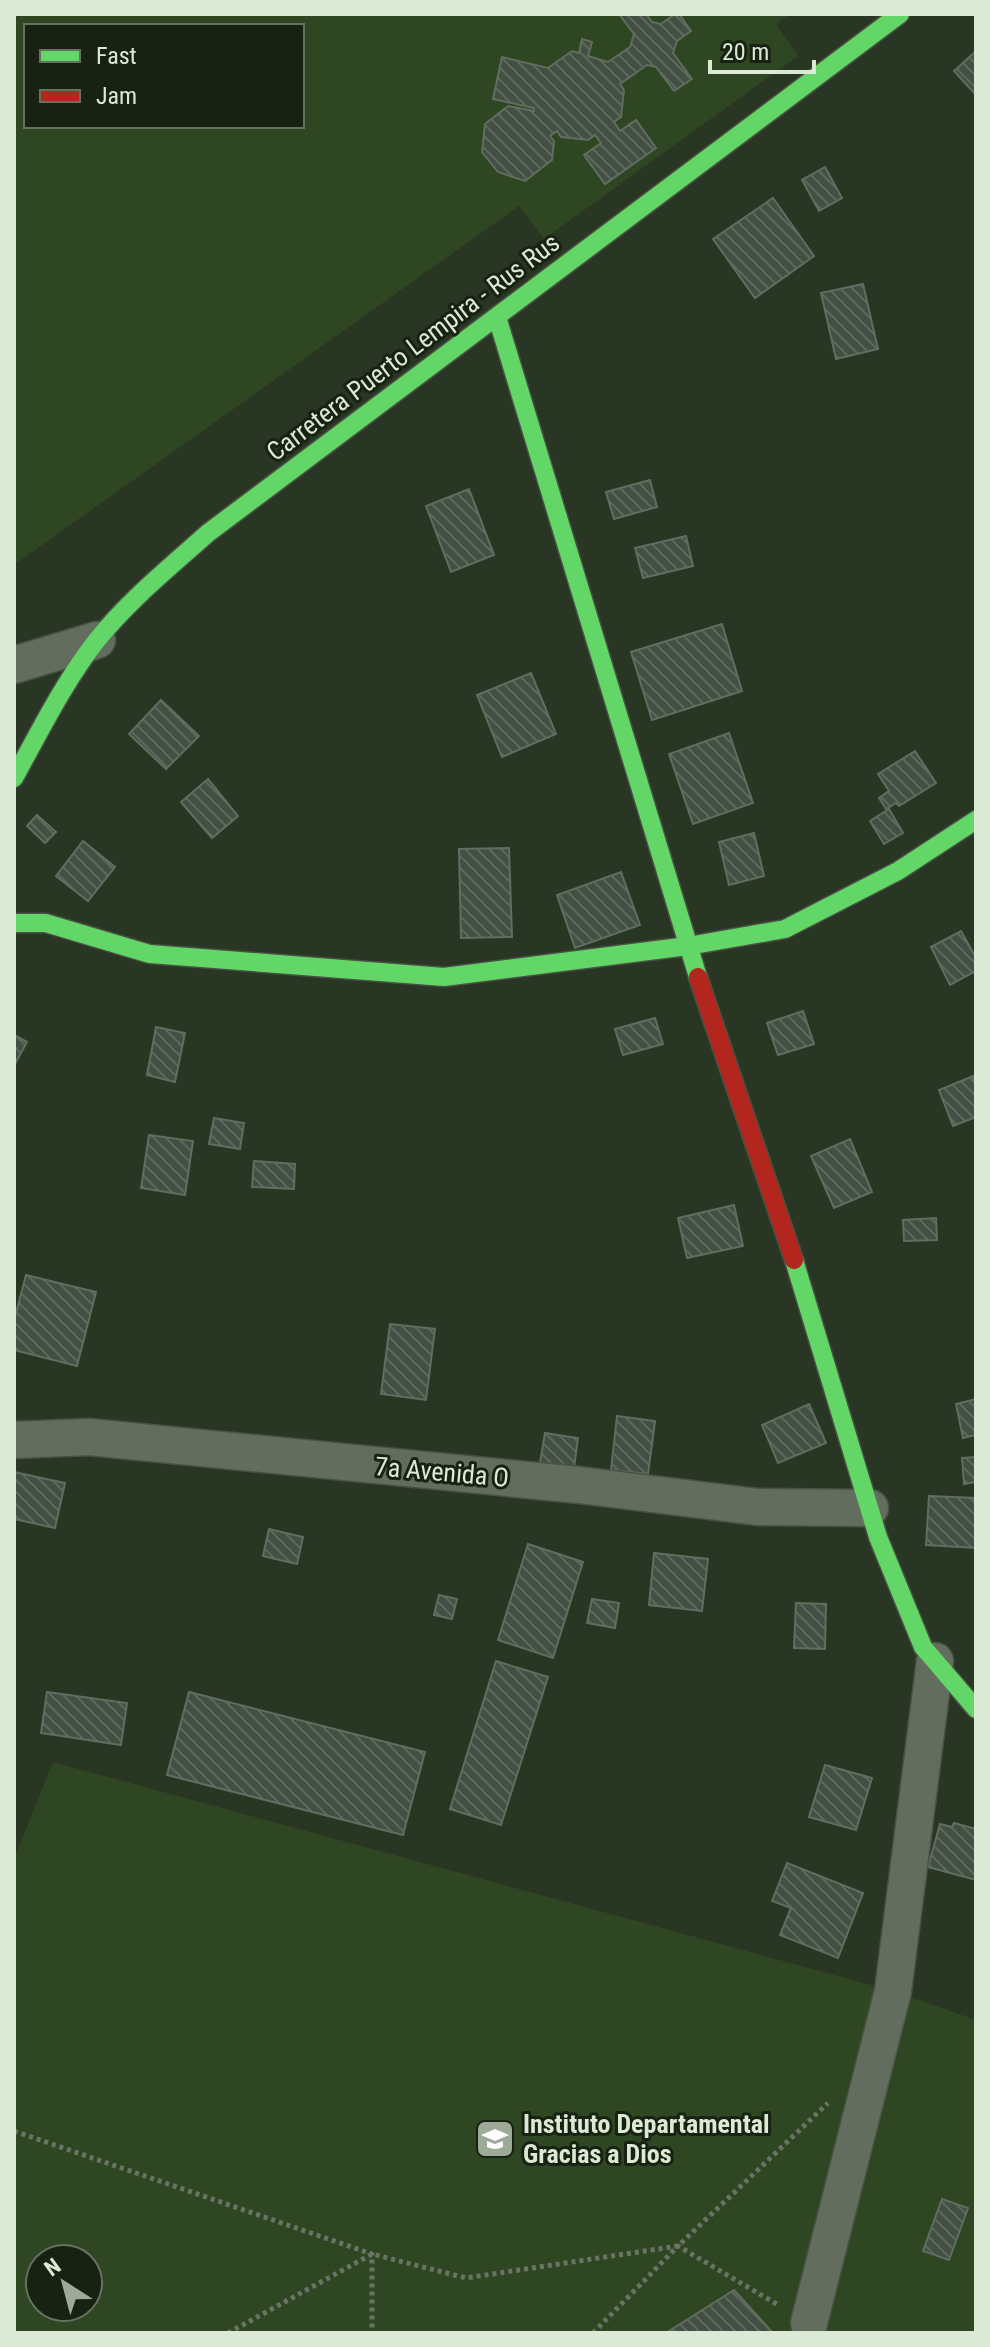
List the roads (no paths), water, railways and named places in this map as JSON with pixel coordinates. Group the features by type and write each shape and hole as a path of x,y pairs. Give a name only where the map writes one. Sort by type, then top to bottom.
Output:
{"street":[{"name":"Carretera Puerto Lempira - Rus Rus","path":"14,778 62,691 97,640 162,574 208,533 900,14"},
{"path":"497,317 688,946 810,1306 878,1537 923,1647 976,1709"},
{"path":"14,665 97,640"},
{"path":"14,923 46,923 150,954 444,977 688,946 785,929 898,871 976,820"},
{"name":"7a Avenida O","path":"14,1440 89,1437 579,1485 758,1507 870,1508"},
{"path":"809,2323 893,1991 935,1661"}],"place":[{"name":"Instituto Departamental Gracias a Dios","path":"495,2139"}]}
